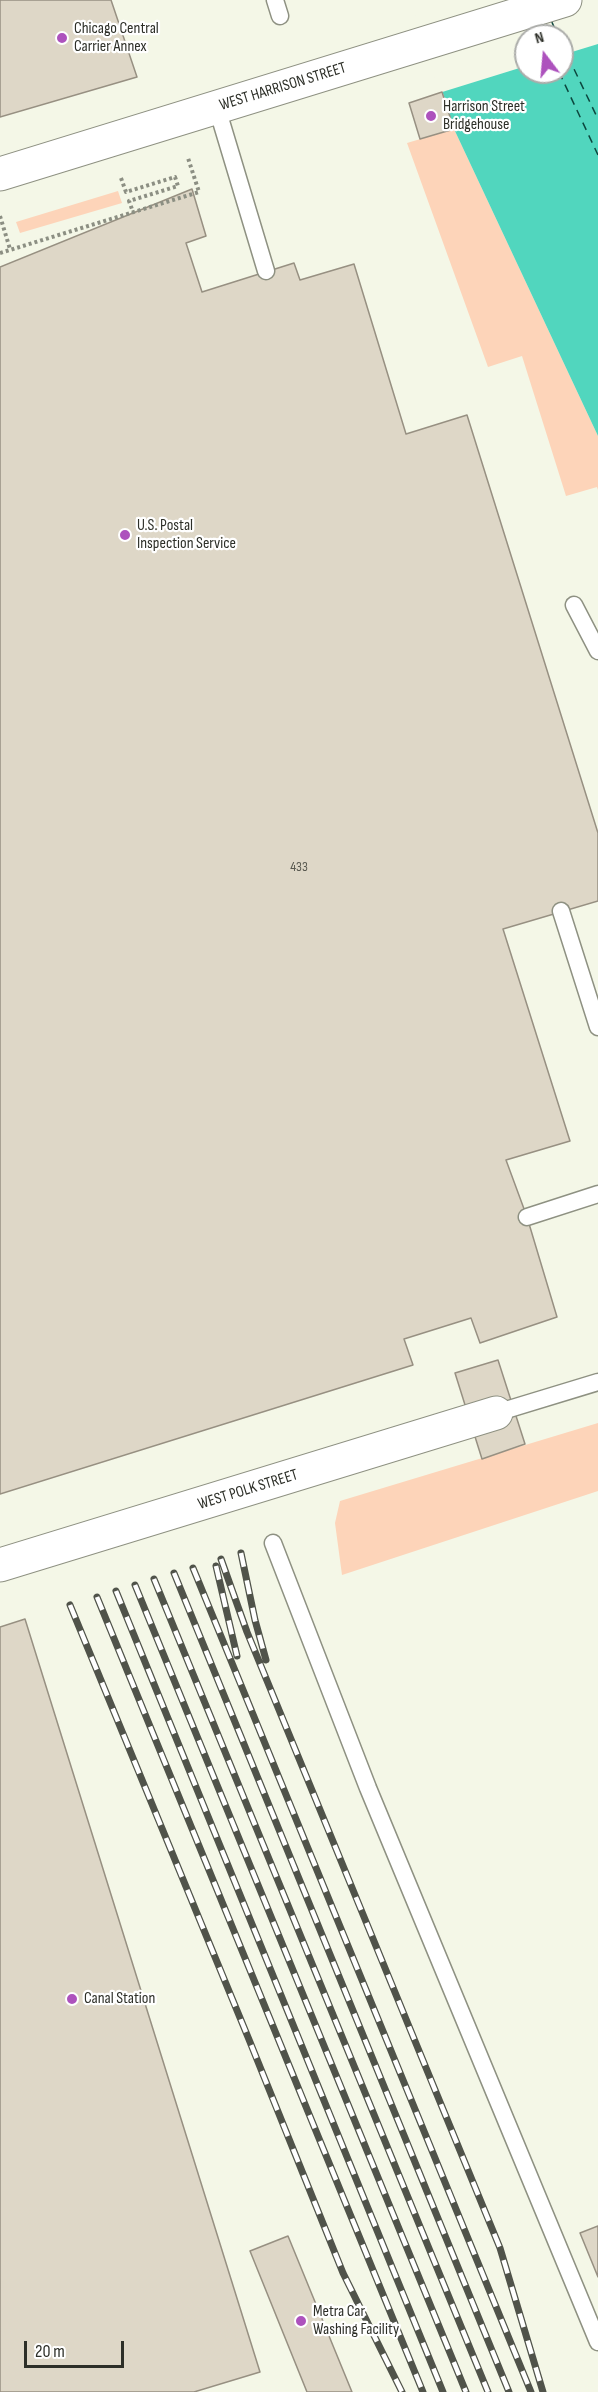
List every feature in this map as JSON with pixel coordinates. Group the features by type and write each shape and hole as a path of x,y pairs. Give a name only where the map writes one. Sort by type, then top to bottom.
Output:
{"main road":[{"name":"WEST HARRISON STREET","path":"0,174 566,0"},
{"name":"WEST POLK STREET","path":"0,1565 496,1413"}],"lane":[{"path":"216,108 266,271"},
{"path":"574,605 598,651"},
{"path":"561,911 598,1027"},
{"path":"527,1217 598,1194"},
{"path":"496,1413 598,1382"},
{"path":"273,1543 368,1788 598,2342"}],"path":[{"path":"0,253 199,192 188,158"},
{"path":"121,178 126,192 175,177 178,186 129,201 133,212"},
{"path":"0,216 10,249"}],"shaded area":[{"path":"454,129 598,436 598,490 597,487 566,496 522,356 488,367 407,143"},
{"path":"118,191 122,203 20,233 16,222"},
{"path":"598,1423 598,1491 342,1575 335,1523 340,1501"}],"water":[{"path":"414,0 598,0 598,436 454,129"}],"pier":[{"path":"411,0 598,0 598,44 574,51 574,24 514,24 514,70 439,93"}],"building":[{"name":"Chicago Central Carrier Annex","path":"0,0 111,0 137,77 0,117"},
{"name":"Harrison Street Bridgehouse","path":"442,92 454,129 420,139 409,103"},
{"path":"192,189 206,236 186,243 202,292 294,263 300,280 354,264 406,434 467,415 598,833 598,901 503,929 570,1141 506,1160 527,1217 557,1317 480,1343 471,1318 404,1339 413,1365 0,1494 0,267"},
{"path":"498,1360 525,1444 482,1459 455,1373"},
{"name":"Canal Station","path":"25,1619 260,2372 194,2392 0,2392 0,1627"},
{"path":"598,2226 598,2277 580,2233"},
{"name":"Metra Car Washing Facility","path":"288,2236 352,2392 307,2392 250,2251"}],"ferry route":[{"path":"551,20 553,24"},
{"path":"574,69 598,119"},
{"path":"565,84 598,155"}],"railway":[{"path":"241,1553 266,1660"},
{"path":"221,1559 247,1632 500,2248 543,2392"},
{"path":"216,1566 237,1656"},
{"path":"193,1568 531,2392"},
{"path":"174,1573 509,2392"},
{"path":"154,1579 488,2392"},
{"path":"135,1585 466,2392"},
{"path":"116,1591 443,2392"},
{"path":"97,1597 423,2392"},
{"path":"70,1605 343,2273 402,2392"}],"place":[{"name":"Chicago Central Carrier Annex","path":"62,38"},
{"name":"Harrison Street Bridgehouse","path":"431,116"},
{"name":"U.S. Postal Inspection Service","path":"125,535"},
{"name":"Canal Station","path":"72,1999"},
{"name":"Metra Car Washing Facility","path":"301,2321"}]}
